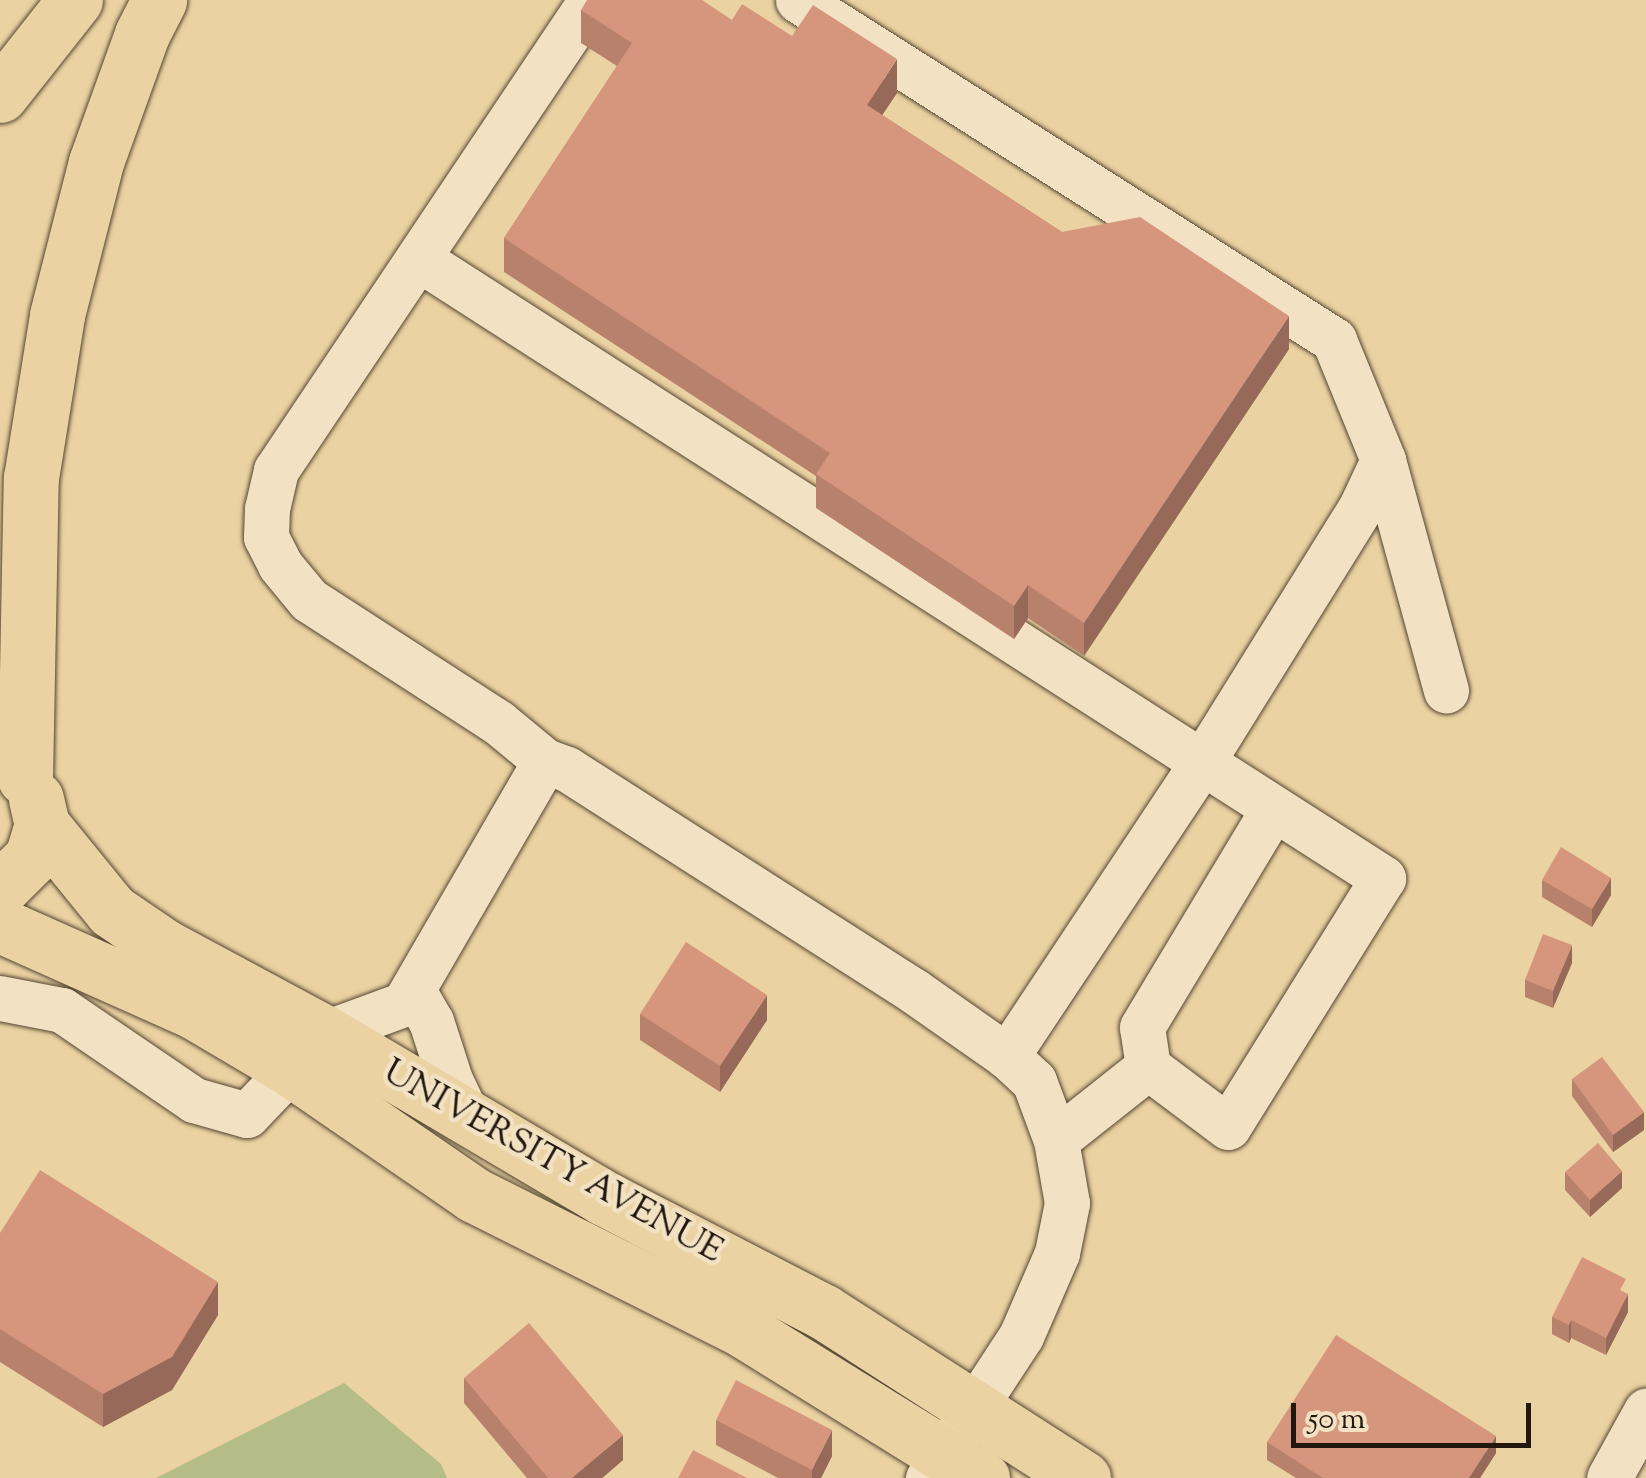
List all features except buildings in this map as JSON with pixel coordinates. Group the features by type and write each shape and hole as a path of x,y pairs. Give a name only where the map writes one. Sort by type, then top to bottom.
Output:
{"main road":[{"path":"0,95 75,0"},
{"path":"0,889 32,857 22,786 31,478 57,314 96,162 142,34 159,0"},
{"name":"UNIVERSITY AVENUE","path":"22,786 112,912 306,1050 474,1194 745,1331 952,1470"},
{"name":"UNIVERSITY AVENUE","path":"0,924 195,1012 306,1050 470,1122 604,1198 824,1312 1083,1478"}],"street":[{"path":"592,0 276,470 266,508 266,537 301,594 499,723 545,761 568,769 617,800 1007,1056 1034,1081 1056,1140 1067,1202 1057,1253 1021,1336 976,1409 952,1470"},
{"path":"798,0 1334,340 1384,460 1446,691"},
{"path":"419,259 1383,878 1228,1127 1148,1068 1142,1027 1272,809"},
{"path":"1007,1056 1200,764 1360,507 1384,460"},
{"path":"0,998 62,1010 194,1100 248,1115 306,1050 404,1004 545,761"},
{"path":"414,992 431,1021 450,1080 470,1122"},
{"path":"1056,1140 1148,1068"},
{"path":"1608,1478 1646,1411"}],"green space":[{"path":"344,1383 441,1464 447,1478 156,1478"}]}
